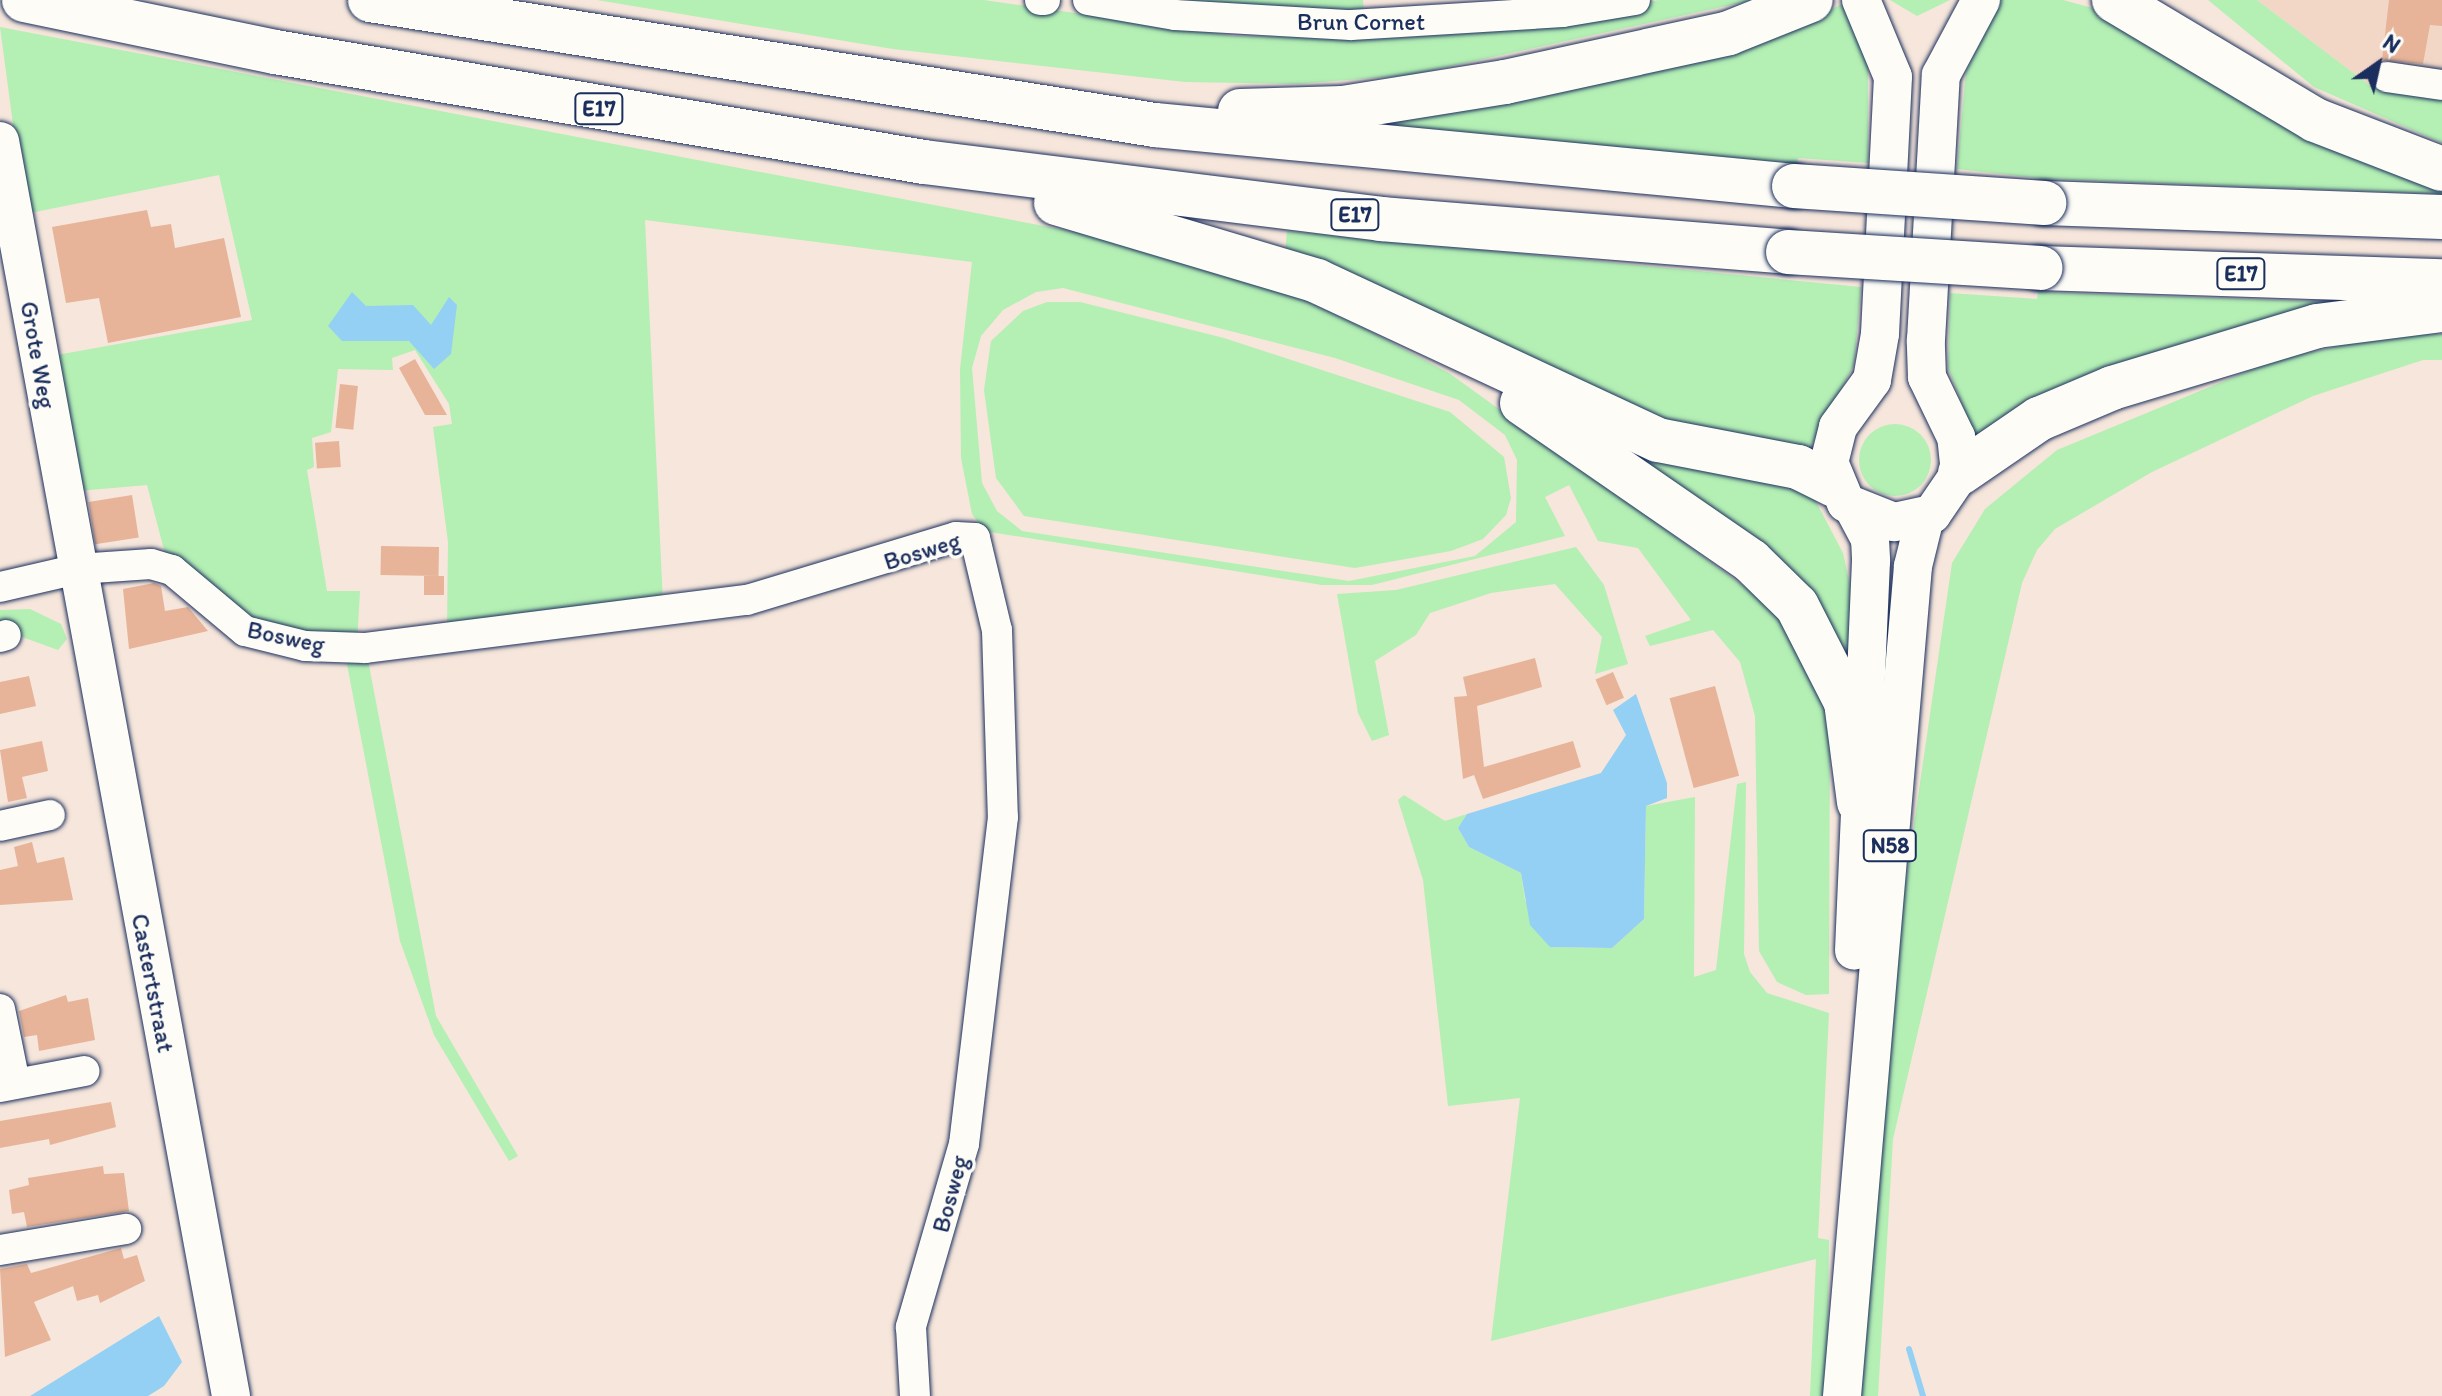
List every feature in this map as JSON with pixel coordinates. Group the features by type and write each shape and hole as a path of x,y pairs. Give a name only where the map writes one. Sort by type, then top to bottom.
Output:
{"highway":[{"path":"370,0 1155,125 1794,186 2044,203 2442,217"},
{"path":"1155,125 1197,109 1343,108 1505,82 1729,33 1811,0"},
{"path":"2114,0 2338,131 2442,169"},
{"path":"2160,0 2252,78"},
{"name":"E17","path":"36,2 275,52 924,162 1381,219 1788,252 2040,268 2442,281"},
{"path":"924,162 1003,192 1256,259 1658,440 1798,467 1843,496"},
{"path":"1960,473 2039,419 2112,388 2287,333 2442,310"},
{"path":"1410,327 1779,585 1811,626 1839,683 1859,802"}],"main road":[{"name":"N58","path":"1856,1176 1859,802 1871,561 1870,539 1843,496 1833,438 1872,380 1880,334 1893,77 1861,0"},
{"path":"1843,496 1894,522 1925,517 1951,495 1960,473 1956,437 1927,377 1926,340 1941,75 1981,0"},
{"name":"Grote Weg","path":"0,141 78,569"},
{"name":"N58","path":"1842,1396 1856,1176 1913,566 1925,517"},
{"name":"Castertstraat","path":"78,569 231,1396"}],"street":[{"name":"Brun Cornet","path":"1088,0 1175,15 1351,25 1563,12 1635,0"},
{"path":"2387,77 2442,85"},
{"name":"Bosweg","path":"78,569 130,563 172,570 245,631 305,646 365,648 747,600 956,537 975,538 997,630 1003,817 964,1144 911,1327 915,1396"},
{"path":"0,587 78,569"},
{"path":"0,826 50,815"},
{"path":"0,1009 7,1085 85,1071"},
{"path":"1,1243 126,1229"}],"shaded area":[{"path":"2257,0 2442,0 2442,96 2372,87"}],"green space":[{"path":"597,0 984,0 1234,36 1396,38 1569,25 1658,0 1754,0 1410,75 1298,84 1185,82 893,49"},
{"path":"1125,0 1363,0 1364,13"},
{"path":"1890,0 1950,0 1917,16"},
{"path":"2000,0 2063,0 2100,10 2442,181 2442,194 2045,179 1957,169 1966,71"},
{"path":"2208,0 2257,0 2372,87 2442,96 2442,143 2314,87"},
{"path":"1842,4 1868,65 1868,163 1798,158 1797,165 1337,121 1790,30"},
{"path":"0,27 1112,239 1285,291 1449,373 1795,623 1830,706 1829,994 1806,995 1777,982 1759,951 1755,716 1740,662 1713,630 1650,646 1645,636 1691,620 1638,548 1598,541 1569,485 1545,497 1565,536 1372,585 1322,585 984,531 972,514 961,458 960,369 972,262 645,220 663,603 447,631 448,542 433,427 452,424 449,404 415,350 392,358 393,370 338,369 331,432 312,438 314,467 307,470 327,591 360,591 357,643 255,629 167,561 147,485 78,491 51,356 252,320 219,175 25,214","holes":["1063,288 1335,358 1459,400 1505,435 1517,460 1516,522 1475,556 1349,581 1022,531 997,511 982,483 972,368 981,336 1003,310 1036,292"]},
{"path":"1287,231 1861,287 1854,365 1809,450 1658,421 1285,253"},
{"path":"2038,292 2360,303 1975,437 1948,368 1950,293 2037,299"},
{"path":"1047,302 1080,302 1224,338 1450,412 1504,457 1511,498 1506,515 1483,539 1451,551 1355,568 1024,516 996,478 984,390 991,341 1023,311"},
{"path":"2442,334 2442,360 2423,360 2313,396 2152,472 2055,529 2037,550 2022,583 1893,1139 1878,1396 1857,1396 1903,900 1952,563 1985,509 2057,450 2275,360 2390,335"},
{"path":"1579,422 1813,496 1843,553 1850,585 1850,660"},
{"path":"1888,424 1902,424 1921,434 1931,453 1931,467 1921,486 1902,496 1888,496 1869,486 1859,467 1859,453 1869,434"},
{"path":"1576,547 1604,585 1628,664 1595,674 1602,637 1555,584 1491,593 1430,613 1416,635 1375,661 1389,735 1372,741 1358,713 1337,594 1396,590"},
{"path":"30,609 61,624 67,639 58,650 0,629 0,610"},
{"path":"345,654 367,655 436,1016 518,1156 509,1161 434,1035 400,941"},
{"path":"1746,782 1744,954 1750,972 1767,993 1829,1013 1818,1238 1829,1240 1827,1396 1810,1396 1816,1259 1491,1341 1520,1098 1448,1106 1423,880 1398,800 1404,795 1445,821 1467,814 1458,828 1469,847 1521,873 1525,900 1550,947 1612,948 1644,919 1646,806 1695,797 1694,977 1716,970 1737,784"}],"water":[{"path":"352,292 366,306 413,305 431,325 449,297 457,305 451,354 434,369 409,341 342,341 328,326"},
{"path":"1636,694 1667,783 1667,798 1646,806 1644,919 1612,948 1550,947 1530,925 1521,873 1469,847 1458,828 1467,814 1601,773 1626,735 1613,710"},
{"path":"159,1316 182,1362 164,1386 148,1396 30,1396"}],"building":[{"path":"2389,0 2442,0 2442,26 2430,25 2423,64 2382,60"},
{"path":"147,210 151,227 171,224 175,248 224,238 241,317 108,343 99,298 66,303 52,227"},
{"path":"415,359 447,415 425,415 399,368"},
{"path":"340,384 358,386 353,430 335,428"},
{"path":"339,441 341,467 317,469 315,443"},
{"path":"132,495 139,537 95,544 89,502"},
{"path":"381,546 439,547 438,576 380,575"},
{"path":"424,576 444,576 444,595 424,595"},
{"path":"154,583 161,586 165,611 188,607 208,631 129,649 123,589"},
{"path":"1535,658 1542,687 1477,706 1484,767 1573,741 1581,767 1483,799 1474,775 1463,779 1454,697 1467,696 1463,677"},
{"path":"1613,672 1624,698 1606,705 1596,679"},
{"path":"29,676 36,706 0,714 0,682"},
{"path":"1715,686 1739,776 1694,788 1670,698"},
{"path":"42,741 48,771 22,777 27,798 8,802 0,750"},
{"path":"32,842 37,863 64,857 73,900 0,905 0,870 18,866 14,847"},
{"path":"66,995 68,1002 88,998 95,1040 39,1051 37,1035 24,1037 19,1011"},
{"path":"111,1102 116,1127 50,1145 49,1139 0,1148 0,1121"},
{"path":"103,1166 104,1174 124,1173 129,1211 27,1227 24,1212 12,1214 9,1190 29,1185 28,1178"},
{"path":"121,1248 124,1259 137,1255 145,1281 100,1303 98,1295 77,1301 73,1286 34,1302 51,1340 5,1357 0,1269 27,1264 31,1273"}],"waterway":[{"path":"1909,1349 1923,1396"}]}
